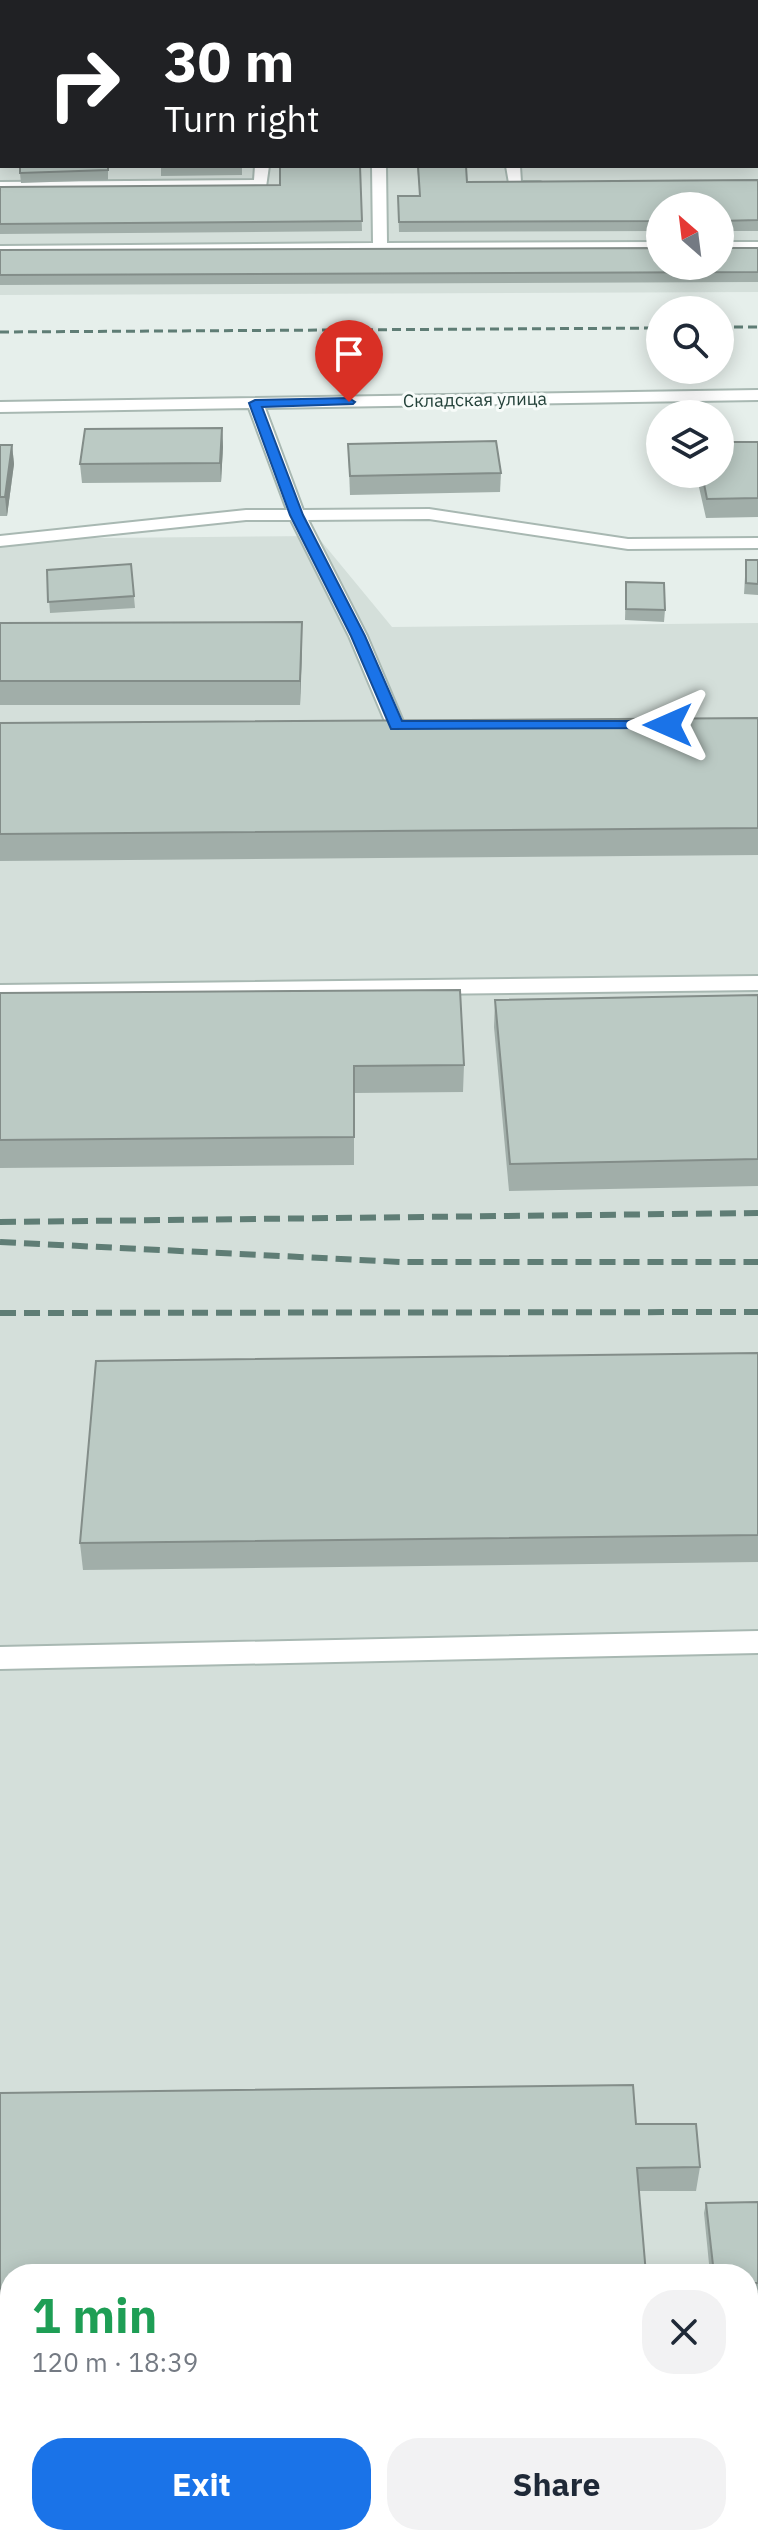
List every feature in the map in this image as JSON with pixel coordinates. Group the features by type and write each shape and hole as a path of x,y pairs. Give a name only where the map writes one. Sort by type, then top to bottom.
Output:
{"street":[{"path":"126,168 128,186"},
{"path":"0,186 261,184 262,168"},
{"path":"379,168 380,248"},
{"path":"513,168 515,186 561,186"},
{"path":"0,250 646,246"},
{"path":"734,246 758,246"},
{"name":"Складская улица","path":"0,407 758,395"},
{"path":"255,403 297,515 358,636 396,726"},
{"path":"0,541 144,523 297,515 429,514 628,544 758,543"},
{"path":"0,992 758,983"},
{"path":"0,1658 758,1642"}],"shaded area":[{"path":"0,168 758,168 758,292 0,295"},
{"path":"317,536 392,627 758,623 758,2264 0,2264 0,539"}],"building":[{"path":"20,168 108,168 108,170 20,173"},
{"path":"280,168 360,168 362,221 0,224 0,187 280,185"},
{"path":"418,168 466,168 467,182 758,180 758,220 734,221 734,192 646,192 646,221 399,222 398,196 420,196"},
{"path":"646,248 646,272 0,275 0,250"},
{"path":"734,248 758,248 758,272 734,272"},
{"path":"222,428 220,463 80,464 85,429"},
{"path":"496,441 501,473 350,476 348,444"},
{"path":"734,442 758,442 758,498 707,499 705,488 734,488"},
{"path":"0,445 12,445 5,497 0,497"},
{"path":"746,560 758,560 758,584 746,583"},
{"path":"131,564 134,596 48,602 47,570"},
{"path":"626,582 664,583 665,610 626,609"},
{"path":"302,622 300,681 0,681 0,623"},
{"path":"758,718 758,828 0,834 0,723"},
{"path":"460,990 464,1065 354,1066 354,1137 0,1140 0,993"},
{"path":"758,995 758,1159 510,1164 495,1000"},
{"path":"758,1353 758,1535 80,1543 96,1361"},
{"path":"633,2085 636,2124 696,2124 700,2167 637,2168 645,2264 0,2264 0,2093"},
{"path":"758,2202 758,2264 713,2264 706,2203"}],"railway":[{"path":"734,327 758,327"},
{"path":"0,332 646,328"},
{"path":"0,1222 758,1213"},
{"path":"0,1242 401,1262 758,1262"},
{"path":"0,1313 758,1312"}],"route":[{"path":"349,402 255,403 297,515 358,636 396,726 668,725"}]}
